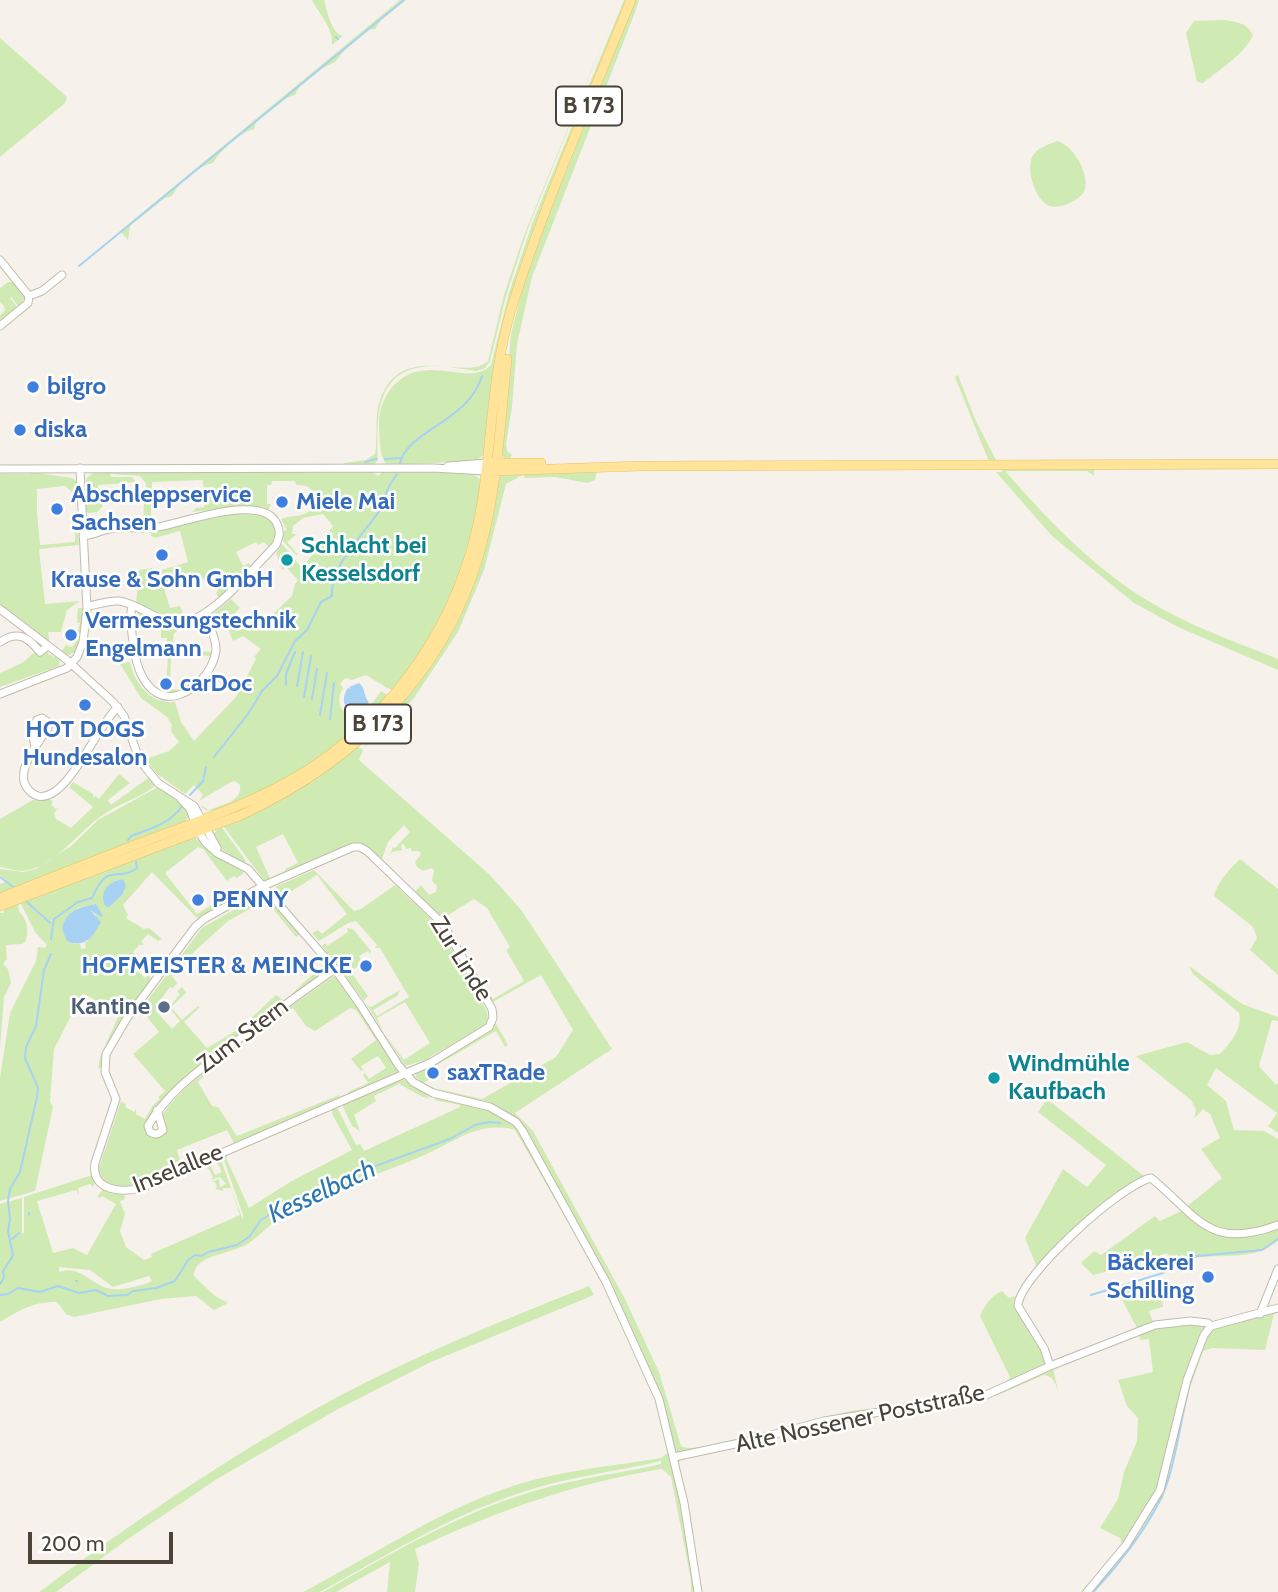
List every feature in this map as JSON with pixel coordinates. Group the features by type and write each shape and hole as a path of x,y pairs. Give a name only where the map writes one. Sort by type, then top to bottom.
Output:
{"main road":[{"name":"B 173","path":"0,905 6,898 272,801 317,774 359,741 410,687 437,649 468,587 486,530 491,467 518,291 534,242 631,0"},
{"path":"491,467 1278,464"}],"street":[{"path":"2,267 29,296"},
{"path":"29,296 42,291 62,275"},
{"path":"0,326 28,303 29,296"},
{"path":"0,469 491,467"},
{"path":"0,694 61,671 72,664 85,635 87,606 80,468"},
{"path":"83,536 96,535 109,529 158,527 217,513 260,511 271,516 280,534 276,545 222,599 183,624 175,624 120,601 87,606"},
{"path":"132,605 131,625 136,665 140,675 151,689 170,697 184,694 194,687 213,660 215,641 202,614"},
{"path":"0,609 72,664 117,708 128,726 139,759 159,783 190,808 217,853 248,869 335,969 405,1073 414,1082 433,1093 490,1107 516,1122 522,1130 606,1282 659,1399 674,1457 698,1592"},
{"path":"0,642 17,635 29,639 40,652 48,646"},
{"path":"35,748 23,778 26,787 34,795 44,796 63,785 105,721 117,708"},
{"name":"Zur Linde","path":"263,886 353,847 360,847 374,857 443,924 492,1009 493,1018 489,1027 482,1032 432,1062 405,1073"},
{"name":"Inselallee","path":"263,886 205,918 195,927 127,1018 109,1048 104,1064 105,1072 116,1099 95,1163 94,1174 97,1180 117,1191 141,1188 405,1073"},
{"name":"Zum Stern","path":"158,1110 178,1086 252,1028 335,969"},
{"path":"1047,1368 1044,1348 1018,1306 1020,1294 1048,1260 1093,1215 1138,1182 1151,1178 1196,1220 1221,1232 1258,1233 1278,1225"},
{"path":"1260,1314 1278,1269"},
{"name":"Alte Nossener Poststraße","path":"674,1457 824,1421 974,1398 997,1391 1154,1325 1190,1321 1208,1323 1211,1326 1278,1308"},
{"path":"1087,1592 1126,1545 1160,1490 1187,1380 1204,1335 1211,1326"}],"green space":[{"path":"312,0 324,0 332,26 343,36 332,45 328,27"},
{"path":"400,0 406,0 381,20 375,29 368,30 335,62 300,86 295,95 256,122 254,129 231,143 213,163 195,171 172,196 165,198 130,226 128,240 120,231"},
{"path":"620,0 527,231 506,296 490,361 485,368 477,371 445,367 465,368 488,361 504,295 523,238"},
{"path":"624,0 628,0 518,281 484,455 475,461 387,465 380,448 379,417 384,399 395,384 407,375 421,371 472,373 491,365 509,293 533,221"},
{"path":"635,0 639,0 634,15 532,277 517,344 506,444 507,451 512,455 509,460 503,457 501,451 511,334 526,275 562,178"},
{"path":"1223,20 1244,25 1253,35 1244,49 1231,61 1203,83 1197,82 1186,33 1194,21"},
{"path":"0,38 67,97 65,103 0,157"},
{"path":"1057,141 1074,153 1086,182 1079,198 1054,207 1044,203 1039,197 1032,182 1030,166 1036,152"},
{"path":"8,282 16,282 25,297 19,307 10,298 18,308 0,323 0,315 5,310 0,302 0,288"},
{"path":"439,366 406,371 394,379 381,402 378,460 374,465 346,465 344,463 366,460 375,454 378,406 380,400 390,382 403,371 418,367"},
{"path":"958,375 975,419 997,462 989,462 955,377"},
{"path":"1278,467 1094,470 1094,476 1087,471 1006,472 1071,541 1125,586 1177,617 1278,659 1278,670 1178,627 1134,603 1052,536 996,472 1002,472 1001,468"},
{"path":"385,470 473,474 480,479 477,515 465,563 442,619 394,690 366,675 352,680 345,678 340,684 343,688 340,705 353,717 366,712 381,691 389,696 348,738 294,775 219,811 209,810 235,799 240,785 235,781 231,782 199,801 203,795 194,785 185,794 156,773 146,759 169,751 179,742 171,731 172,725 167,717 141,698 120,664 130,662 140,685 152,696 166,702 175,702 181,722 194,741 236,697 256,659 254,657 261,649 243,636 233,641 228,629 220,622 213,623 213,614 231,599 240,608 235,613 249,629 255,624 261,625 269,618 272,621 277,617 274,613 292,596 298,580 286,567 282,570 276,553 282,544 302,568 327,540 325,537 333,526 323,514 303,518 293,526 292,534 297,534 287,542 298,555 283,541 284,531 287,530 281,519 302,515 313,507 322,506 319,496 314,497 310,488 296,485 295,481 272,481 271,485 267,485 267,504 271,504 269,509 236,507 192,512 196,508 204,507 203,480 152,482 151,506 155,507 151,508 151,517 154,522 143,524 142,498 146,497 146,483 140,476 110,474 111,477 132,477 136,482 98,485 102,507 97,512 88,513 85,510 85,483 90,475 95,473 372,472 378,476"},
{"path":"597,471 595,480 587,483 555,477 525,478 523,475 506,484 484,570 458,632 414,698 372,743 365,746 367,738 454,624 499,477 503,474"},
{"path":"31,472 72,478 78,482 78,502 76,485 76,501 65,486 37,489 40,545 75,542 75,533 72,533 78,532 79,545 39,549 45,604 80,601 67,610 61,632 48,632 50,643 61,652 66,645 74,645 80,623 77,622 78,608 84,608 78,643 82,634 75,654 62,653 0,607 0,474"},
{"path":"234,514 266,518 277,526 277,533 272,545 255,564 269,547 264,542 258,545 256,542 236,552 243,566 249,563 251,567 217,600 195,616 219,598 216,593 218,591 210,581 205,582 199,573 163,585 170,608 180,606 184,617 189,615 189,620 167,619 136,604 139,570 152,568 159,571 188,562 180,531 155,538 151,536 151,531"},
{"path":"138,613 176,630 173,642 180,642 180,650 212,652 211,656 171,653 170,689 181,690 166,693 168,655 142,654 138,659 138,649 166,649 167,638 161,638 161,628 143,629 133,624"},
{"path":"48,651 48,654 60,659 59,666 0,687 0,673 22,663 35,652 41,655"},
{"path":"357,746 363,750 359,760 490,875 522,911 612,1049 515,1113 533,1131 625,1299 659,1372 681,1446 691,1448 733,1442 846,1412 960,1396 1001,1385 1010,1377 980,1316 989,1301 1002,1291 1009,1298 1016,1296 1013,1302 1053,1368 1059,1395 1053,1380 1044,1375 998,1395 959,1405 829,1424 681,1459 679,1463 702,1592 691,1592 671,1477 662,1469 597,1482 536,1500 415,1549 419,1563 415,1592 387,1592 390,1562 336,1592 323,1592 417,1540 490,1506 551,1486 661,1464 661,1461 555,1483 494,1502 418,1538 320,1592 303,1592 409,1533 491,1494 554,1475 661,1458 669,1452 657,1405 634,1347 599,1276 515,1130 509,1128 489,1128 471,1133 404,1163 310,1199 289,1210 249,1243 200,1263 194,1276 215,1296 228,1303 214,1310 196,1296 161,1299 74,1317 66,1314 57,1302 49,1302 27,1307 0,1322 0,1204 22,1198 24,1233 24,1197 92,1175 95,1182 93,1187 90,1184 78,1188 79,1195 76,1190 37,1201 53,1253 73,1248 87,1255 116,1204 102,1196 97,1197 103,1189 124,1195 125,1199 120,1201 125,1214 120,1231 126,1247 144,1260 152,1257 151,1254 240,1215 231,1188 223,1188 223,1191 215,1189 215,1182 211,1182 219,1179 220,1187 226,1184 220,1177 211,1180 213,1177 206,1168 213,1165 211,1167 215,1175 222,1172 214,1162 206,1167 208,1162 220,1158 243,1220 223,1157 227,1156 249,1208 290,1182 352,1150 332,1114 332,1108 338,1109 356,1145 360,1144 364,1151 460,1107 434,1100 437,1097 487,1109 517,1128 616,1306 621,1304 522,1126 498,1109 499,1107 430,1087 482,1099 556,1057 573,1030 541,975 491,1003 452,935 493,999 524,981 506,950 510,947 487,908 474,899 442,919 414,893 421,885 429,895 436,892 437,886 432,881 432,868 423,871 417,867 415,862 421,854 419,851 406,849 404,844 401,845 402,850 392,852 389,856 393,847 410,832 404,825 388,842 381,862 361,846 278,877 285,869 298,863 283,834 256,847 271,881 266,883 224,827 290,794 323,773","holes":["59,1267 90,1270 113,1287 149,1276 152,1281 112,1289 74,1271 59,1272"]},
{"path":"119,774 130,783 108,800 111,805 148,778 156,785 103,815 45,864 22,871 0,867 0,819 33,800 51,800 51,805 59,808 54,813 56,819 71,828 93,807 69,787 73,782 99,799"},
{"path":"158,787 183,804 189,816 185,822 0,893 0,884 7,881 0,875 0,869 23,872 36,869 71,846 98,820"},
{"path":"221,826 246,861 243,863 221,849 212,835"},
{"path":"194,837 244,873 227,881 203,849 198,847 165,873 197,914 222,898 226,900 224,904 198,919 152,872 123,905 128,915 126,918 144,929 149,928 162,939 158,941 148,934 141,942 144,945 139,945 133,952 135,955 131,954 129,957 129,963 145,978 149,975 152,982 105,1053 98,1069 100,1057 119,1015 83,993 54,1049 50,1102 53,1107 35,1191 0,1201 0,1078 10,1013 36,961 38,947 45,948 47,945 35,932 20,902","holes":["96,904 101,917 88,909 96,915 85,943 86,948 81,949 80,944 73,944 77,908"]},
{"path":"1240,859 1278,889 1278,975 1250,950 1257,938 1253,927 1214,896 1221,881"},
{"path":"314,870 354,911 395,885 432,920 445,937 487,1012 488,1019 484,1026 425,1060 405,1066 385,1034 404,1060 430,1043 405,1002 377,1018 383,1031 367,1005 371,1007 400,990 397,996 373,1010 377,1016 409,997 380,948 375,948 377,945 356,921 319,941 312,933 318,930 322,934 347,914 317,875 284,896 284,889 280,898 275,892 277,886"},
{"path":"263,893 300,930 321,959 300,934 296,937 266,900 228,921 185,960 172,976 177,983 173,988 170,987 156,1006 156,1011 172,1029 180,1021 171,1010 167,1010 180,994 177,991 182,987 186,993 171,1007 182,1020 200,1007 184,1022 207,1048 239,1029 246,1031 171,1092 149,1120 147,1132 156,1138 163,1135 166,1127 162,1115 168,1107 222,1059 198,1082 212,1106 218,1107 237,1136 338,1094 340,1097 234,1143 227,1130 177,1150 180,1161 192,1156 194,1160 142,1183 114,1185 104,1180 99,1168 121,1101 134,1112 136,1109 136,1114 145,1119 160,1099 158,1097 165,1091 133,1054 159,1032 141,1009 202,928"},
{"path":"18,903 19,911 27,925 27,937 22,944 6,945 7,959 3,964 8,969 11,983 4,997 0,1049 0,913 4,913 4,907"},
{"path":"347,928 353,929 371,951 370,954 368,951 359,956 363,964 350,971 368,996 364,1001 322,946 325,943 327,946 348,932"},
{"path":"324,964 327,971 253,1025 251,1018 276,995 284,1001"},
{"path":"1189,966 1242,1004 1278,1017 1278,1021 1272,1020 1259,1066 1276,1085 1278,1083 1278,1133 1268,1126 1277,1113 1216,1068 1207,1085 1226,1101 1234,1130 1264,1131 1278,1139 1278,1221 1252,1230 1229,1231 1218,1228 1185,1208 1222,1178 1201,1149 1220,1138 1210,1114 1203,1109 1194,1119 1196,1110 1191,1100 1136,1056 1187,1042 1210,1055 1220,1054 1235,1035 1239,1025 1239,1013 1193,974"},
{"path":"334,976 363,1014 397,1069 397,1072 349,1093 368,1083 363,1075 365,1073 369,1079 386,1068 378,1056 361,1066 361,1071 351,1059 376,1040 356,1010 350,1008 315,1031 306,1026 293,1008 269,1022"},
{"path":"495,1022 508,1045 505,1047 496,1031 428,1070 432,1078 423,1083 415,1077 418,1071 486,1034"},
{"path":"401,1078 429,1098 399,1084 374,1096 376,1101 354,1115 360,1131 352,1126 344,1104"},
{"path":"1047,1099 1144,1176 1085,1218 1032,1275 1036,1265 1025,1238 1063,1169 1087,1187 1106,1165 1038,1112"},
{"path":"1181,1211 1204,1227 1227,1235 1251,1235 1278,1227 1278,1241 1252,1253 1195,1258 1174,1266 1167,1253 1141,1263 1093,1275 1081,1263 1094,1251 1101,1255 1155,1216 1160,1221"},
{"path":"1152,1280 1160,1292 1163,1307 1149,1311 1153,1322 1137,1328 1118,1292"},
{"path":"589,1286 594,1295 431,1362 338,1409 217,1479 56,1592 39,1592 182,1491 332,1400 427,1353"},
{"path":"1274,1314 1265,1350 1212,1348 1203,1351 1190,1388 1163,1498 1114,1570 1095,1592 1081,1592 1122,1545 1120,1538 1100,1528 1118,1499 1124,1472 1137,1441 1138,1418 1127,1406 1118,1380 1153,1372 1149,1339 1140,1340 1139,1333 1155,1327 1190,1323 1220,1328"}],"water":[{"path":"359,683 369,702 361,711 351,712 345,704 345,695 348,688 351,689 349,687"},
{"path":"123,879 126,886 122,895 109,907 105,906 103,896 106,888"},
{"path":"96,904 103,916 90,910 101,922 91,937 79,944 67,941 62,929 70,914 79,908"}],"waterway":[{"path":"79,266 404,0"},
{"path":"400,463 414,442 464,404 475,392 482,376"},
{"path":"385,459 401,458"},
{"path":"365,462 376,459"},
{"path":"214,757 248,714 262,691 277,676 295,641 307,630 321,602 332,596 333,584 343,560 384,504 387,491 397,474"},
{"path":"286,685 286,674 295,652"},
{"path":"297,686 303,652"},
{"path":"304,697 311,656"},
{"path":"312,699 317,669"},
{"path":"320,715 327,673"},
{"path":"330,719 334,683"},
{"path":"190,795 203,781 206,767"},
{"path":"128,840 131,836 166,821 182,806"},
{"path":"51,939 54,919 78,902 92,898 101,882 108,876 127,873 137,868 136,862"},
{"path":"0,877 16,889"},
{"path":"26,901 50,923"},
{"path":"0,1284 4,1278 3,1271 13,1256 8,1231 10,1189 20,1172 38,1088 25,1058 26,1047 36,1026 44,970 51,954"},
{"name":"Kesselbach","path":"0,1295 18,1288 40,1292 58,1286 79,1293 96,1290 108,1296 127,1295 133,1291 156,1288 175,1281 188,1260 195,1255 202,1256 237,1245 249,1237 261,1220 295,1199 317,1192 345,1177 450,1139 475,1125 500,1123"},
{"path":"12,1239 19,1233"},
{"path":"1091,1295 1163,1273 1186,1257 1262,1250 1278,1239"},
{"path":"1190,1382 1197,1363"},
{"path":"1093,1592 1133,1544 1159,1503 1172,1466 1189,1387"}],"place":[{"name":"bilgro","path":"33,387"},
{"name":"diska","path":"20,430"},
{"name":"Miele Mai","path":"282,502"},
{"name":"Abschleppservice Sachsen","path":"57,509"},
{"name":"Krause & Sohn GmbH","path":"162,555"},
{"name":"Schlacht bei Kesselsdorf","path":"287,560"},
{"name":"Vermessungstechnik Engelmann","path":"71,635"},
{"name":"carDoc","path":"166,684"},
{"name":"HOT DOGS Hundesalon","path":"85,705"},
{"name":"PENNY","path":"198,900"},
{"name":"HOFMEISTER & MEINCKE","path":"366,966"},
{"name":"Kantine","path":"164,1007"},
{"name":"saxTRade","path":"433,1073"},
{"name":"Windmühle Kaufbach","path":"994,1078"},
{"name":"Bäckerei Schilling","path":"1208,1277"}]}
